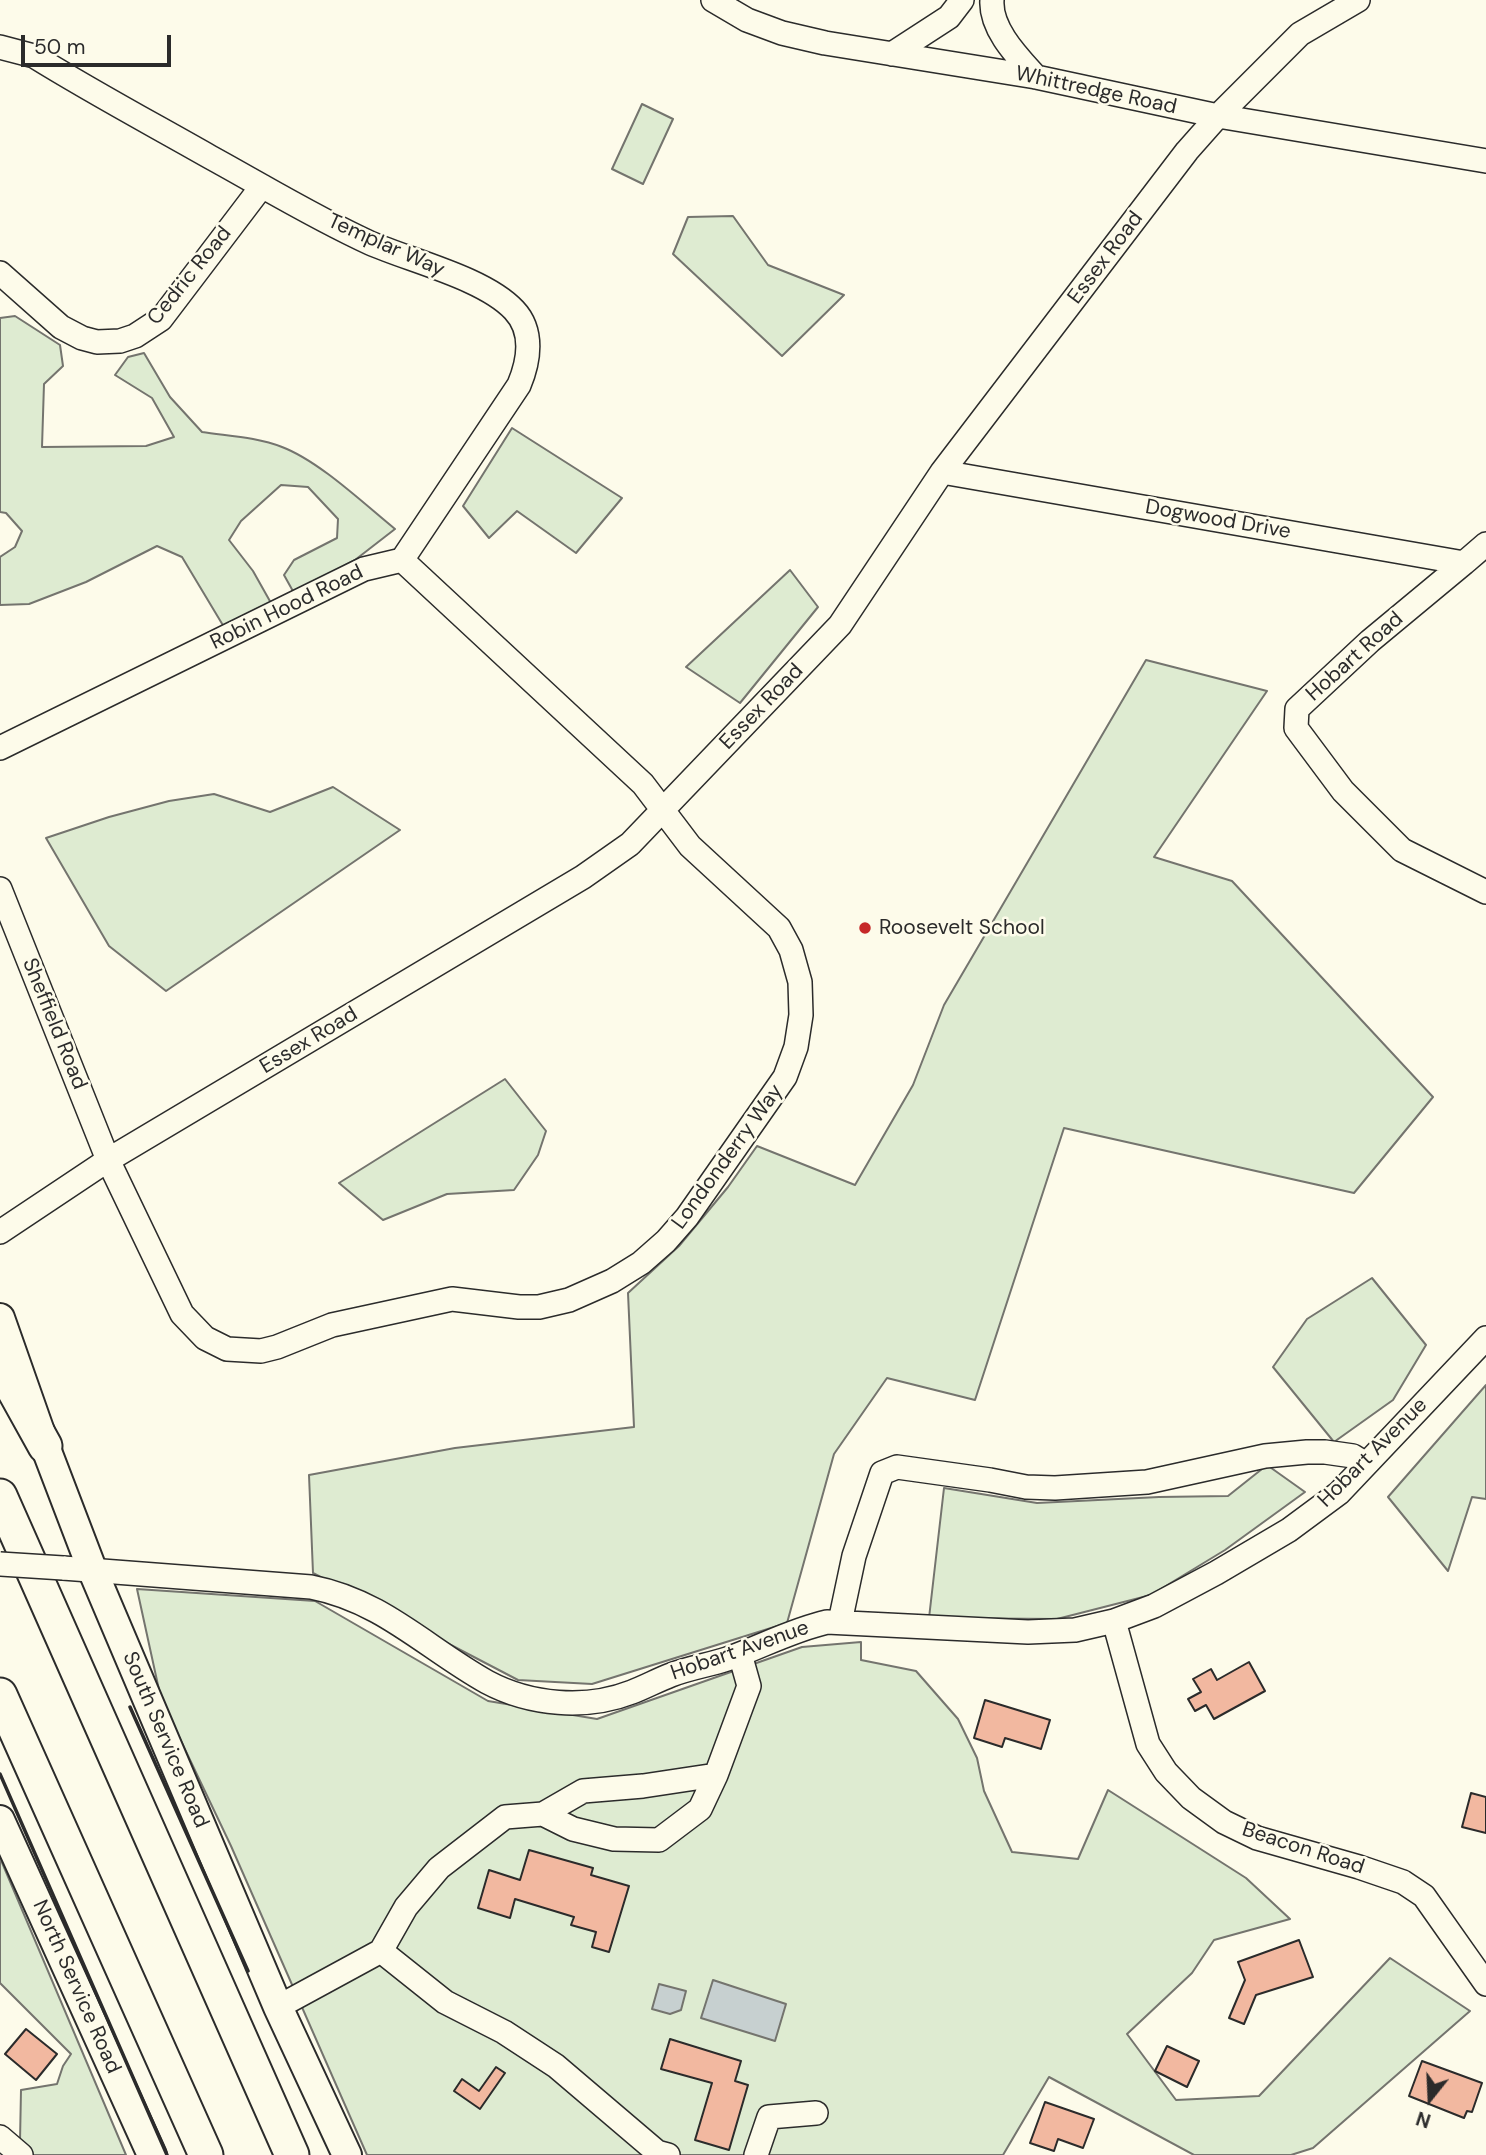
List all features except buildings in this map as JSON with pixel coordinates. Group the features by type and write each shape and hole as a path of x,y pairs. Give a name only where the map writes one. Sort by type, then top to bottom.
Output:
{"highway":[{"path":"0,1365 45,1446"},
{"path":"0,1496 292,2155"},
{"path":"0,1695 206,2155"}],"main road":[{"name":"South Service Road","path":"0,1318 45,1446 93,1569 278,2007 347,2155"},
{"name":"North Service Road","path":"0,1820 152,2155"}],"street":[{"name":"Whittredge Road","path":"713,0 747,20 782,33 825,43 1037,78 1218,116 1486,161"},
{"path":"892,54 949,17 962,0"},
{"path":"992,0 991,14 1014,52 1037,78"},
{"name":"Essex Road","path":"0,1232 108,1160 583,877 630,844 840,625 942,472 1187,151 1300,34 1358,0"},
{"name":"Templar Way","path":"0,47 34,56 262,186 369,243 468,282 513,308 524,321 528,354 519,385 402,561"},
{"name":"Cedric Road","path":"0,273 61,327 97,342 120,341 135,336 161,319 262,186"},
{"name":"Dogwood Drive","path":"942,472 1464,563"},
{"path":"1464,563 1486,544"},
{"path":"402,561 643,784 662,810"},
{"name":"Robin Hood Road","path":"0,748 364,569 402,561"},
{"name":"Hobart Road","path":"1464,563 1370,641 1297,709 1296,728 1343,791 1402,850 1486,892"},
{"name":"Londonderry Way","path":"108,1160 182,1314 205,1338 228,1349 261,1351 332,1325 452,1299 539,1307 569,1300 612,1281 641,1263 666,1241 687,1217 777,1091 792,1063 802,1014 798,974 785,935 690,846 662,810"},
{"name":"Sheffield Road","path":"0,889 108,1160"},
{"name":"Hobart Avenue","path":"0,1564 93,1569 333,1591 384,1614 490,1683 527,1698 568,1704 630,1693 671,1675 740,1654 805,1627 827,1622 1028,1632 1075,1630 1114,1621 1154,1606 1289,1530 1339,1493 1486,1338"},
{"path":"840,1622 854,1556 882,1473 886,1470 897,1467 1027,1487 1055,1488 1147,1482 1265,1456 1307,1452 1353,1456 1366,1464"},
{"name":"Beacon Road","path":"1114,1621 1148,1744 1166,1772 1191,1798 1224,1822 1257,1838 1360,1867 1402,1882 1424,1896 1486,1984"},
{"path":"543,1814 573,1829 614,1839 659,1840 700,1808 716,1775 749,1686 740,1654"},
{"path":"278,2007 381,1951 406,1907 439,1868 505,1816 543,1814 583,1791 643,1786 716,1775"},
{"path":"381,1951 445,2002 505,2032 556,2066 657,2152 668,2155"},
{"path":"756,2155 769,2117 816,2113"},
{"path":"0,2137 22,2155"}],"green space":[{"path":"642,104 673,119 643,184 612,169"},
{"path":"733,216 768,265 844,295 782,356 673,254 688,217"},
{"path":"15,316 60,345 63,366 44,384 42,447 146,446 174,437 152,398 115,375 128,357 144,353 170,397 202,432 263,441 296,453 340,484 395,529 355,560 294,593 284,575 294,560 337,538 338,519 308,487 281,485 241,521 229,540 253,571 271,603 224,627 182,557 157,546 86,582 29,604 0,605 0,557 15,547 22,531 6,513 0,512 0,318"},
{"path":"512,428 622,498 576,553 517,511 489,538 463,506"},
{"path":"790,570 818,607 740,703 686,667"},
{"path":"1146,660 1267,691 1154,857 1232,881 1433,1097 1354,1193 1064,1128 975,1400 887,1378 834,1454 787,1623 592,1684 518,1680 313,1573 309,1475 455,1448 634,1427 628,1293 679,1246 728,1187 757,1146 855,1185 913,1085 944,1005"},
{"path":"333,787 400,830 166,991 109,946 46,838 169,801 214,794 270,812"},
{"path":"505,1079 546,1131 538,1155 514,1190 447,1194 383,1220 339,1183"},
{"path":"1372,1278 1426,1345 1393,1400 1334,1442 1273,1367 1307,1319"},
{"path":"1486,1385 1486,1499 1472,1497 1448,1571 1388,1497"},
{"path":"1267,1465 1305,1492 1225,1550 1151,1595 1057,1619 929,1618 944,1488 1037,1503 1228,1496"},
{"path":"137,1589 315,1601 488,1701 597,1719 802,1647 861,1642 861,1660 916,1671 958,1719 977,1758 984,1791 1012,1852 1078,1859 1108,1790 1246,1878 1290,1919 1214,1940 1192,1973 1127,2034 1176,2100 1259,2096 1390,1958 1470,2011 1313,2148 1291,2155 1194,2155 1049,2077 1003,2155 367,2155 231,1846 161,1699"},
{"path":"0,1858 126,2155 33,2155 20,2141 21,2090 57,2084 63,2066 71,2054 0,1983"}],"shaded area":[{"path":"713,1980 786,2004 775,2041 701,2018"},
{"path":"659,1984 686,1991 681,2010 670,2014 652,2009"}],"wall":[{"path":"130,1707 248,1971"},
{"path":"0,1774 167,2155"}],"place":[{"name":"Roosevelt School","path":"865,928"}]}
